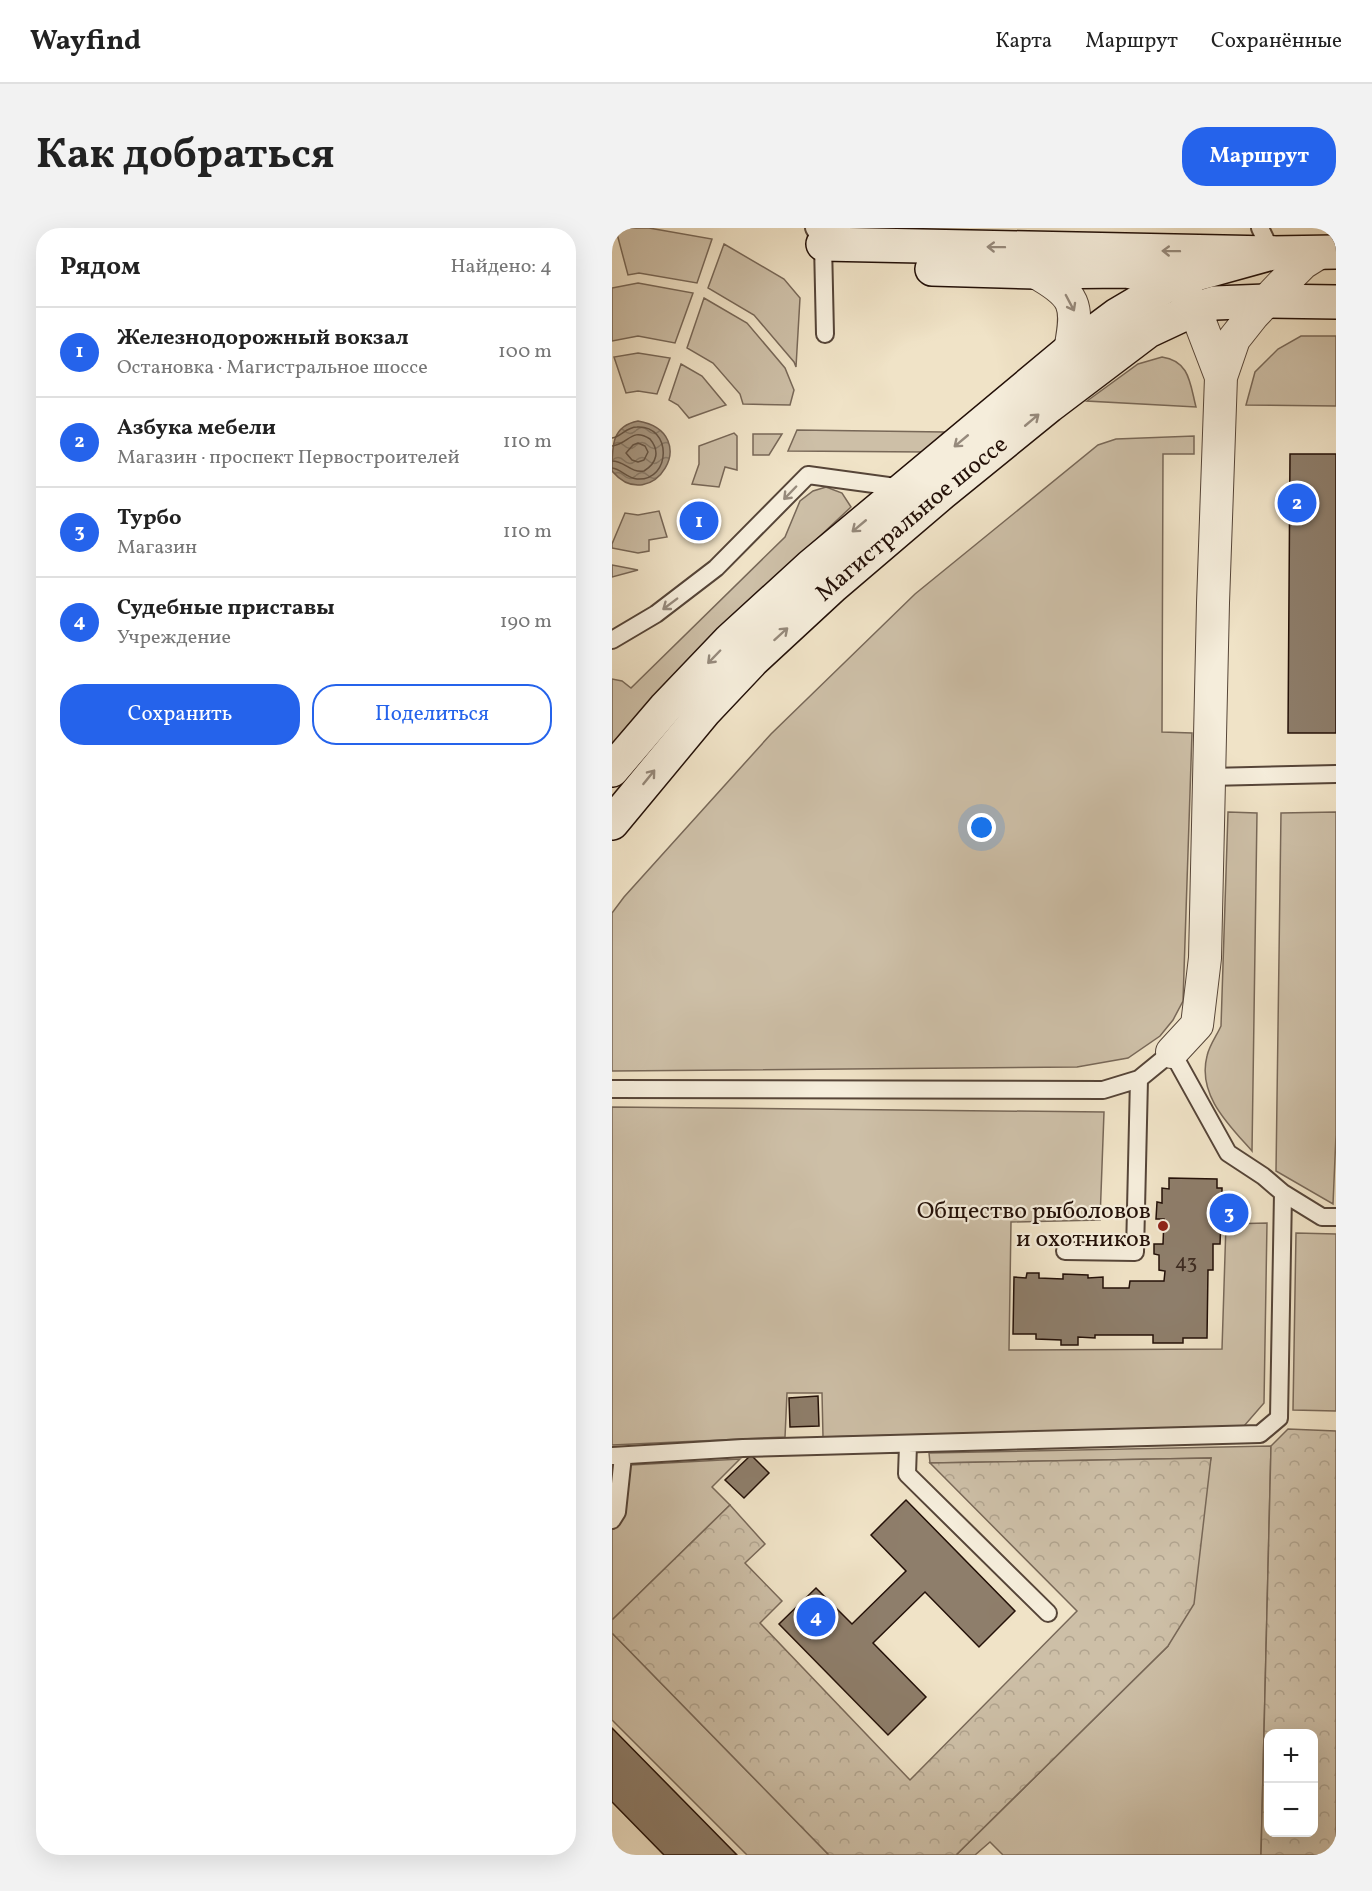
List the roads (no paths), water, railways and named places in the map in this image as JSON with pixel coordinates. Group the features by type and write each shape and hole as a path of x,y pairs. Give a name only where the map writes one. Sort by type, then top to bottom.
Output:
{"main road":[{"path":"821,246 942,237 1045,260 1266,240 1328,253"},
{"name":"Магистральное шоссе","path":"612,770 665,708 730,640 811,566 913,499 1080,361 1117,315 1178,279 1210,269 1266,240"},
{"path":"821,246 1045,260 1178,279 1266,301 1336,302"},
{"name":"Магистральное шоссе","path":"1080,361 1196,309 1215,303 1266,301"},
{"name":"Магистральное шоссе","path":"612,823 704,712 753,660 834,586 913,499"}],"street":[{"path":"1172,1052 1197,1025 1204,958 1221,377 1234,339 1253,315 1303,263 1328,253"},
{"path":"1045,260 1058,285 1073,304 1080,361"},
{"path":"1125,271 1133,282 1138,302"},
{"path":"1178,279 1196,309 1221,377"}],"lane":[{"path":"821,246 825,334"},
{"path":"612,640 656,614 716,568 808,475 913,499"},
{"path":"1209,777 1336,774"},
{"path":"612,1089 1103,1090 1139,1079 1172,1052 1228,1152 1322,1217 1336,1217"},
{"path":"1065,1251 1135,1252 1139,1079"},
{"path":"612,1520 616,1512 617,1456 743,1448 1260,1434 1278,1418 1283,1192"},
{"path":"908,1445 907,1474 1048,1613"}],"water":[{"path":"638,421 658,429 668,440 670,454 665,468 655,479 642,485 627,483 612,471 613,445 618,432 623,427"}],"place":[{"name":"Азбука мебели","path":"1297,503"},
{"name":"Железнодорожный вокзал","path":"699,521"},
{"name":"Турбо","path":"1229,1213"},
{"name":"Общество рыболовов и охотников","path":"1163,1226"},
{"name":"Судебные приставы","path":"816,1617"}]}
